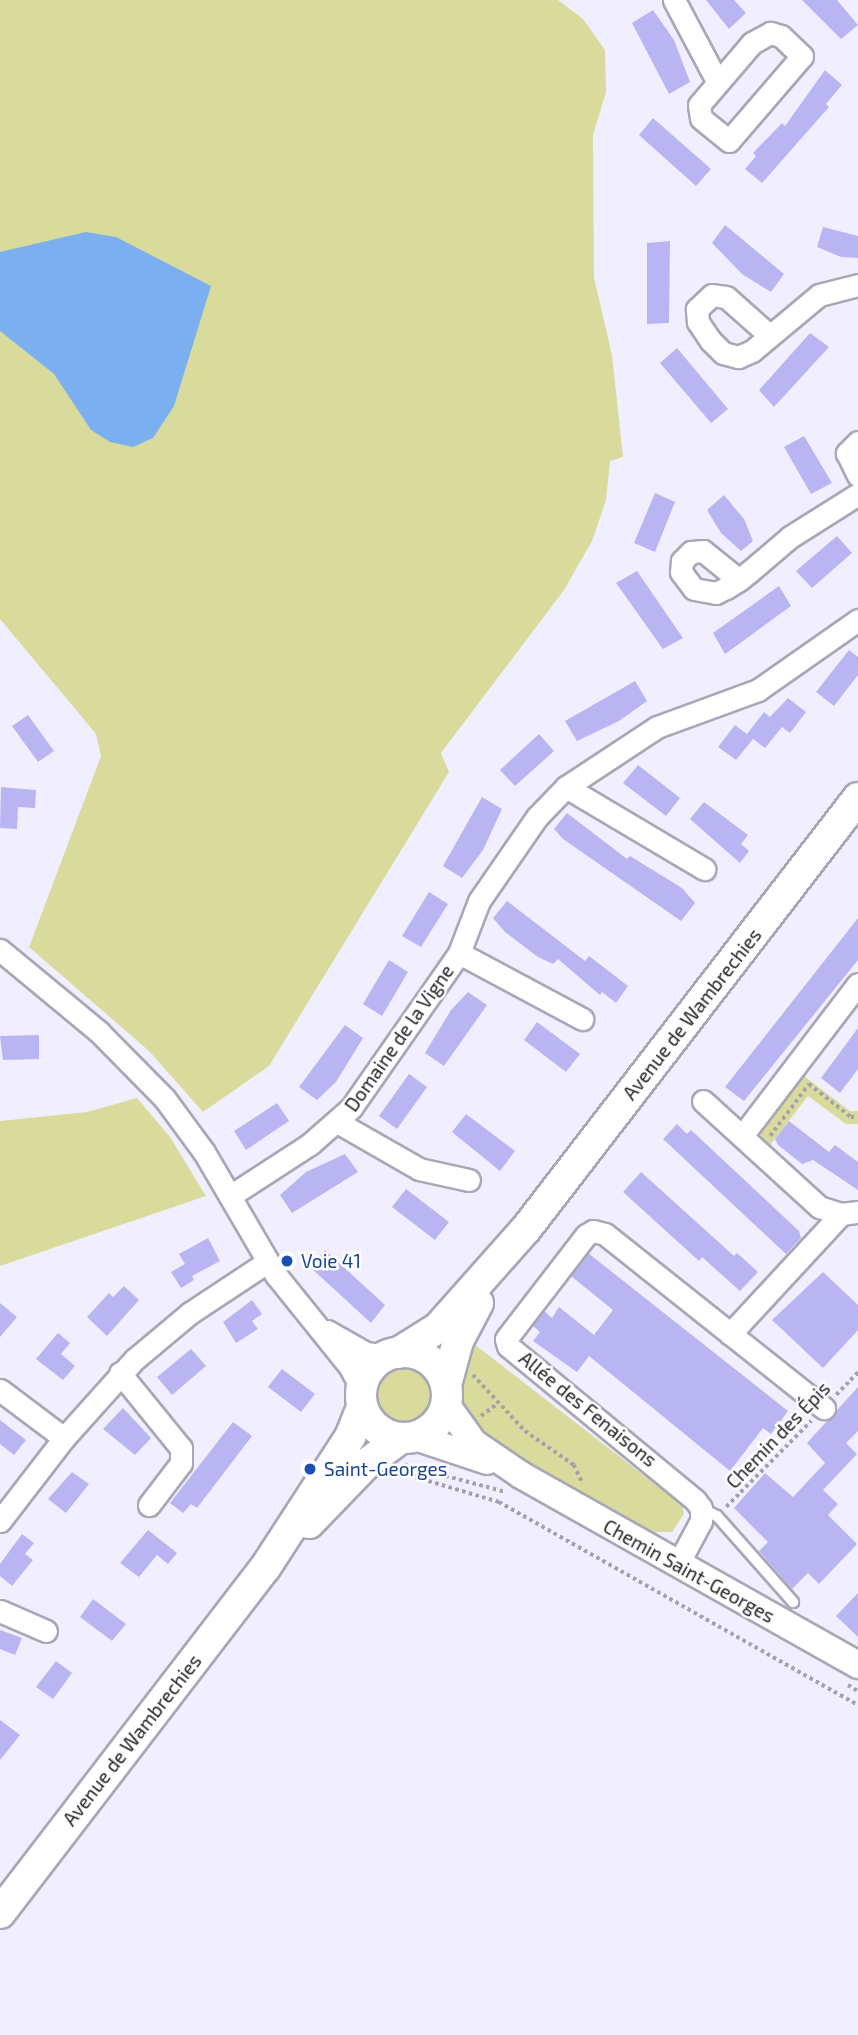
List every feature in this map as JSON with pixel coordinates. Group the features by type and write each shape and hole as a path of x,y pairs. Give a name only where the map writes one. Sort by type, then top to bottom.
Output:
{"main road":[{"name":"Avenue de Wambrechies","path":"393,1354 439,1328 526,1229 858,799"},
{"name":"Avenue de Wambrechies","path":"446,1395 453,1355 465,1324 526,1229"},
{"path":"393,1354 428,1360 446,1395 435,1425 408,1438 374,1427 362,1398 370,1369 393,1354"},
{"name":"Avenue de Wambrechies","path":"0,1913 265,1568 350,1437 362,1398"},
{"name":"Avenue de Wambrechies","path":"265,1568 366,1464 408,1438"}],"street":[{"path":"674,0 717,80"},
{"path":"769,33 781,36 802,55 729,141 699,114 699,105 717,80 752,43 769,33"},
{"path":"769,335 819,295 858,285"},
{"path":"858,442 847,453 858,477"},
{"path":"739,580 790,537 858,494"},
{"name":"Domaine de la Vigne","path":"230,1196 337,1122 362,1094 459,953 479,901 537,817 566,787 649,731 758,690 858,620"},
{"path":"566,787 704,869"},
{"path":"0,950 99,1032 165,1099 230,1196 267,1262 350,1367 362,1398"},
{"name":"Domaine de la Vigne","path":"459,953 582,1019"},
{"path":"742,1136 858,984"},
{"path":"703,1101 806,1197 849,1213 775,1285 730,1334"},
{"name":"Domaine de la Vigne","path":"337,1122 419,1169 469,1180"},
{"name":"Allée des Fenaisons","path":"709,1512 659,1466 508,1346 507,1333 593,1231 605,1234 824,1408"},
{"path":"0,1521 64,1438 120,1373 190,1313 267,1262"},
{"path":"314,1322 361,1351 393,1354"},
{"path":"120,1373 181,1448 176,1471 149,1505"},
{"path":"0,1390 64,1438"},
{"name":"Chemin Saint-Georges","path":"446,1395 474,1443 521,1475 858,1665"},
{"name":"Chemin Saint-Georges","path":"408,1438 521,1475"},
{"path":"678,1564 709,1512"},
{"path":"0,1611 46,1631"}],"lane":[{"name":"Chemin Saint-Georges","path":"709,1512 793,1602"}],"path":[{"path":"758,1152 809,1084 851,1117 858,1117"},
{"path":"453,1355 525,1431 573,1465 591,1493"},
{"name":"Chemin des Épis","path":"709,1512 824,1408 858,1372"},
{"path":"387,1465 442,1486 499,1502 858,1705"},
{"path":"442,1486 444,1475"}],"green space":[{"path":"0,0 558,0 583,19 605,50 606,92 593,135 594,278 612,355 623,457 610,461 606,500 592,541 564,590 441,753 449,772 269,1066 203,1112 149,1051 29,947 101,756 96,734 0,619"},
{"path":"804,1076 850,1111 858,1111 858,1124 846,1124 808,1096 767,1149 761,1134 764,1125"},
{"path":"137,1098 170,1137 206,1196 0,1266 0,1121 87,1112"},
{"path":"474,1344 682,1505 684,1514 672,1532 647,1532 487,1440 464,1419 458,1374"},
{"path":"404,1367 420,1372 428,1380 433,1396 428,1412 420,1420 404,1425 388,1420 380,1412 375,1396 380,1380 388,1372"}],"water":[{"path":"86,232 116,237 211,286 174,406 153,438 133,447 110,442 91,430 54,374 0,331 0,252"}],"building":[{"path":"706,0 734,0 746,13 729,29"},
{"path":"802,0 837,0 858,25 841,39"},
{"path":"653,10 674,40 690,82 669,94 632,23"},
{"path":"825,70 842,85 826,104 829,107 762,183 745,169 756,156 753,153 782,123 785,126"},
{"path":"653,118 711,169 696,186 639,135"},
{"path":"725,225 784,274 771,292 742,274 712,243"},
{"path":"823,227 858,236 858,258 841,257 817,247"},
{"path":"670,241 669,323 647,324 647,243"},
{"path":"810,333 829,347 774,407 759,390"},
{"path":"677,348 728,409 711,423 660,363"},
{"path":"804,436 832,483 811,494 784,447"},
{"path":"655,493 675,502 655,552 634,543"},
{"path":"724,495 744,519 753,541 741,551 721,533 707,510"},
{"path":"837,536 852,553 812,588 796,571"},
{"path":"637,571 683,638 663,649 616,583"},
{"path":"779,586 791,606 725,654 713,633"},
{"path":"849,650 858,657 858,675 834,706 816,692"},
{"path":"635,681 647,701 619,721 577,741 565,721"},
{"path":"788,698 806,712 790,733 782,727 765,748 753,739 736,760 718,747 735,725 747,734 764,712 770,717"},
{"path":"28,715 54,751 38,762 12,726"},
{"path":"539,734 554,751 515,786 500,770"},
{"path":"638,765 680,798 666,816 623,783"},
{"path":"1,787 36,790 35,808 18,807 17,829 0,828"},
{"path":"482,797 502,809 483,850 462,878 443,866"},
{"path":"704,802 748,835 741,844 749,851 740,863 690,819"},
{"path":"567,813 627,859 630,856 682,888 695,903 681,921 563,839 554,829"},
{"path":"429,892 448,904 421,947 402,936"},
{"path":"507,901 585,961 589,956 628,986 616,1003 602,992 600,995 558,959 553,964 538,957 505,932 493,918"},
{"path":"858,918 858,960 744,1101 725,1087"},
{"path":"389,960 408,972 382,1016 363,1004"},
{"path":"468,992 487,1005 444,1066 425,1053 451,1010"},
{"path":"537,1022 580,1054 566,1072 524,1040"},
{"path":"345,1025 363,1038 336,1082 317,1100 299,1087"},
{"path":"858,1028 858,1069 840,1093 821,1078"},
{"path":"39,1035 39,1059 3,1060 0,1036"},
{"path":"409,1074 427,1087 397,1129 379,1116"},
{"path":"277,1103 289,1121 246,1150 234,1131"},
{"path":"466,1114 515,1151 500,1171 452,1132"},
{"path":"789,1121 829,1152 835,1145 858,1162 858,1190 813,1160 802,1164 778,1145 775,1139"},
{"path":"677,1124 687,1134 691,1130 799,1231 801,1238 786,1254 663,1139"},
{"path":"345,1154 358,1172 292,1213 280,1195 306,1172"},
{"path":"641,1172 734,1256 737,1253 758,1272 740,1291 702,1257 699,1261 623,1192"},
{"path":"406,1189 449,1222 435,1240 392,1207"},
{"path":"208,1238 220,1261 192,1276 194,1280 181,1288 171,1272 185,1264 179,1254"},
{"path":"325,1250 385,1305 371,1323 311,1268"},
{"path":"588,1253 788,1411 771,1434 763,1428 730,1471 589,1356 577,1372 533,1341 540,1332 533,1326 544,1311 552,1318 559,1307 594,1335 613,1310 571,1276"},
{"path":"823,1272 858,1305 858,1330 823,1368 772,1320"},
{"path":"124,1286 139,1300 107,1336 87,1317 109,1293 113,1297"},
{"path":"252,1300 262,1314 252,1321 258,1329 236,1343 223,1322"},
{"path":"0,1303 17,1317 0,1337"},
{"path":"58,1333 70,1343 61,1354 75,1366 63,1380 36,1359"},
{"path":"191,1349 206,1366 172,1395 157,1377"},
{"path":"282,1369 315,1394 301,1412 268,1387"},
{"path":"858,1387 858,1431 846,1443 857,1454 823,1490 838,1504 828,1515 857,1544 819,1584 808,1573 792,1589 759,1551 768,1542 734,1508 765,1473 793,1497 825,1463 807,1443"},
{"path":"123,1408 151,1438 135,1455 103,1429"},
{"path":"0,1420 26,1440 14,1455 0,1444"},
{"path":"233,1422 252,1436 197,1508 191,1504 183,1513 170,1503"},
{"path":"72,1472 89,1484 66,1513 48,1499"},
{"path":"148,1530 177,1553 168,1564 157,1555 139,1577 120,1563"},
{"path":"22,1534 34,1543 25,1554 33,1560 12,1586 0,1576 0,1564"},
{"path":"858,1593 858,1637 836,1616"},
{"path":"93,1599 126,1624 112,1641 80,1617"},
{"path":"0,1630 22,1638 15,1655 0,1649"},
{"path":"56,1661 72,1673 53,1699 36,1687"},
{"path":"0,1720 20,1735 0,1760"}],"place":[{"name":"Voie 41","path":"287,1261"},
{"name":"Saint-Georges","path":"310,1469"}]}
